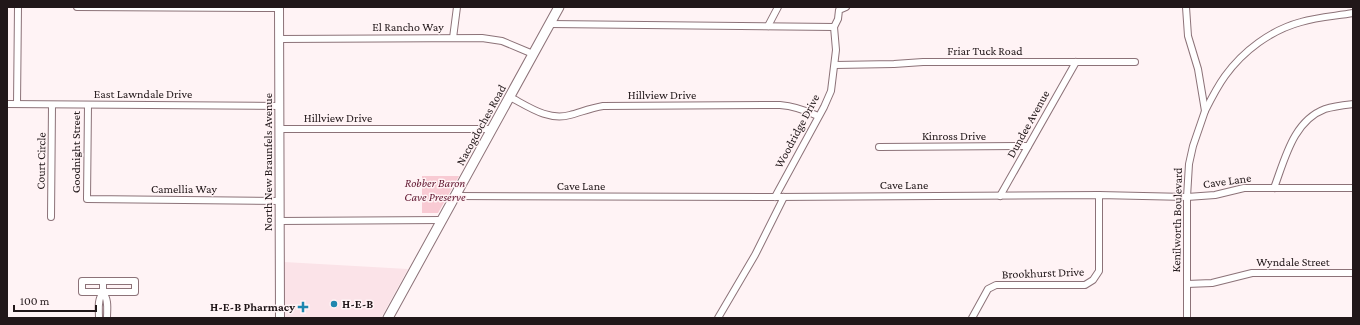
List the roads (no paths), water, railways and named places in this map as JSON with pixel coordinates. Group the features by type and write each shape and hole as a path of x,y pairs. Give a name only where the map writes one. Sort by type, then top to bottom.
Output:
{"main road":[{"name":"Nacogdoches Road","path":"388,318 559,7"}],"street":[{"path":"17,104 18,7"},
{"path":"77,7 279,7"},
{"name":"North New Braunfels Avenue","path":"279,7 280,318"},
{"path":"453,38 457,7"},
{"path":"768,26 778,7"},
{"path":"550,24 834,26 838,19 839,10 846,7"},
{"name":"Kenilworth Boulevard","path":"1186,7 1188,36 1198,69 1205,111 1190,156 1187,197 1187,318"},
{"path":"1205,111 1225,76 1242,57 1260,42 1279,30 1300,22 1353,13"},
{"name":"Woodridge Drive","path":"775,197 824,107 831,91 835,65 836,40 834,26"},
{"name":"El Rancho Way","path":"279,39 482,38 512,44 533,54"},
{"name":"Friar Tuck Road","path":"835,65 923,62 1135,62"},
{"name":"Dundee Avenue","path":"1000,196 1076,62"},
{"name":"Hillview Drive","path":"510,97 552,117 570,115 603,106 772,105 791,106 804,109 818,116"},
{"name":"East Lawndale Drive","path":"7,104 280,106"},
{"path":"1274,188 1294,138 1308,119 1325,109 1353,104"},
{"name":"Court Circle","path":"51,217 52,105"},
{"name":"Goodnight Street","path":"87,199 88,105"},
{"name":"Hillview Drive","path":"280,129 492,129"},
{"name":"Kinross Drive","path":"879,147 1028,146"},
{"name":"Cave Lane","path":"455,196 784,197 1099,195 1187,197 1215,195 1244,188 1353,188"},
{"name":"Brookhurst Drive","path":"972,318 986,292 991,287 996,285 1085,285 1093,280 1099,270 1099,195"},
{"path":"718,318 758,249 784,197"},
{"name":"Camellia Way","path":"87,199 280,201"},
{"path":"279,221 442,220"},
{"name":"Wyndale Street","path":"1187,284 1212,283 1252,273 1353,273"},
{"path":"99,318 101,295 103,293 103,281"},
{"path":"103,281 135,281 135,292 82,292 82,282 103,281"},
{"path":"122,281 122,292"},
{"path":"103,293 107,300 107,318"},
{"path":"99,309 107,309"}],"place":[{"name":"H-E-B","path":"334,304"},
{"name":"H-E-B Pharmacy","path":"303,307"}],"park label":[{"name":"Robber Baron Cave Preserve","path":"435,190"}]}
